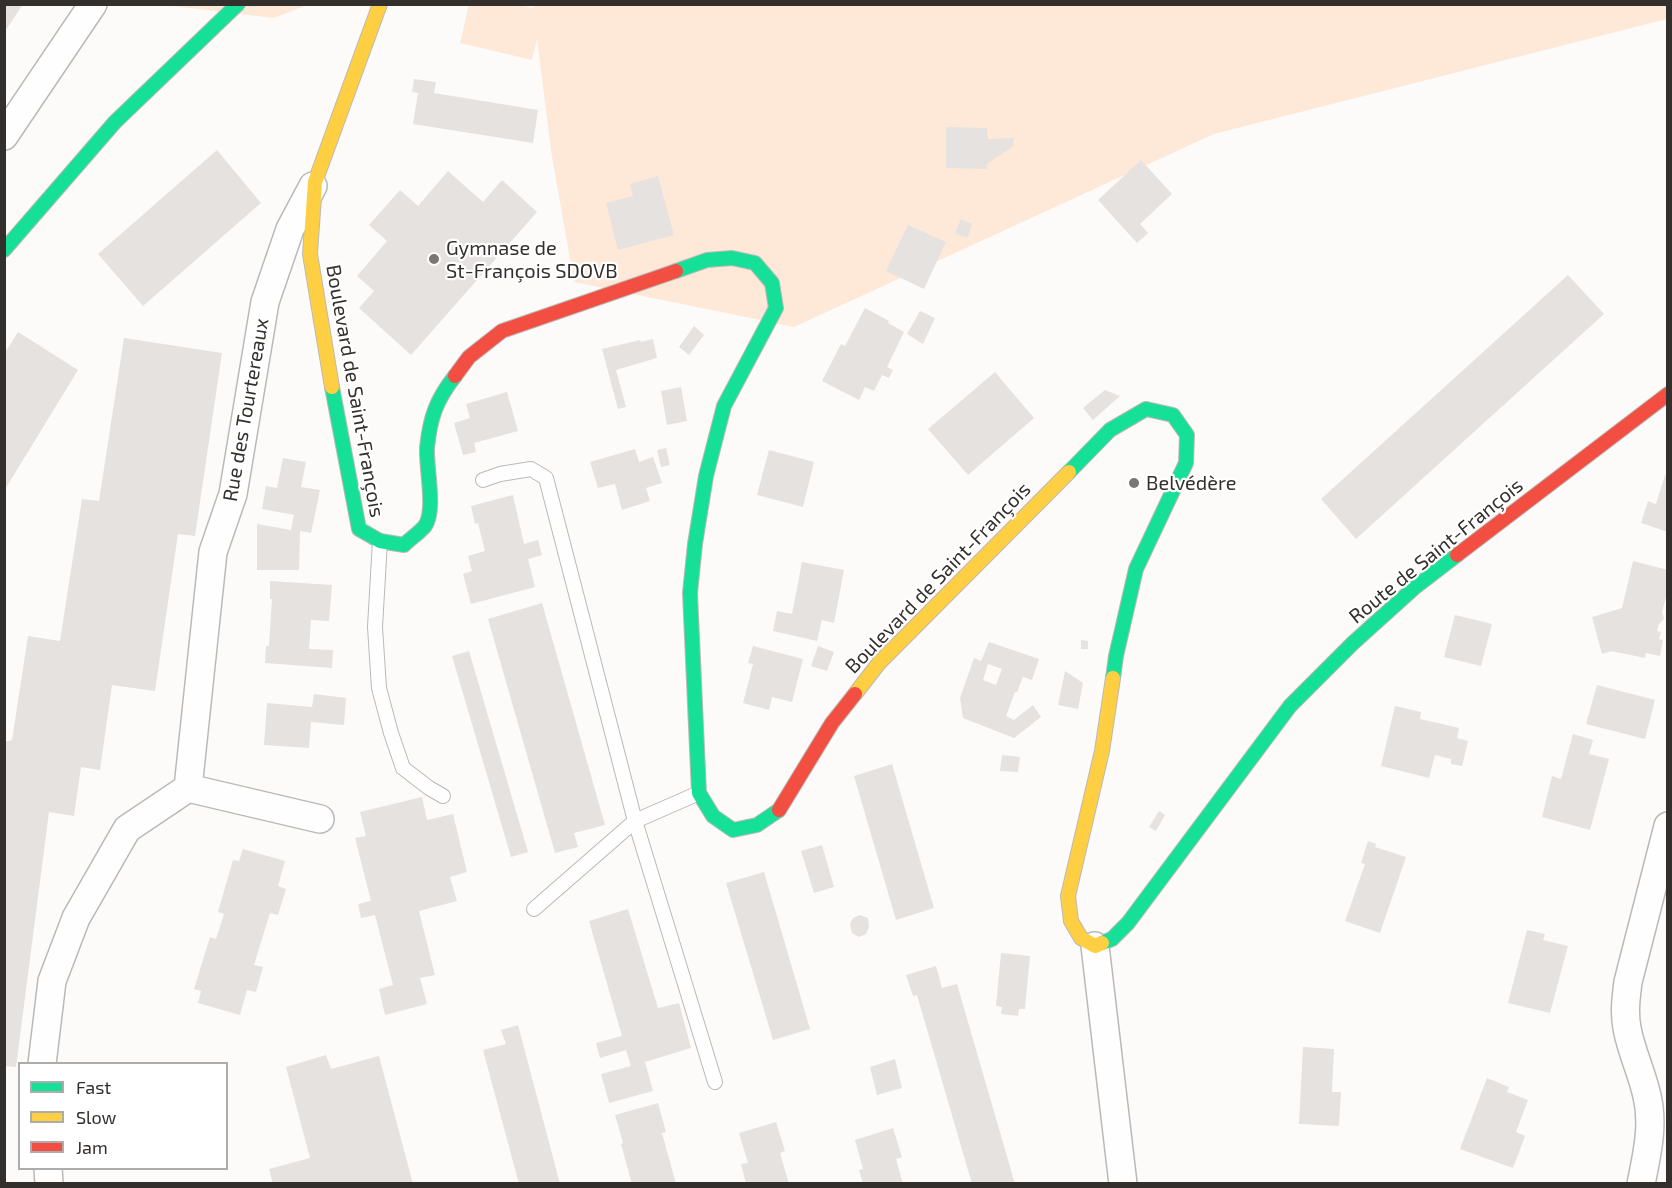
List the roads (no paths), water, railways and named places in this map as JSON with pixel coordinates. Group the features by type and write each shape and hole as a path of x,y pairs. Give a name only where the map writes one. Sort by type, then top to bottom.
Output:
{"main road":[{"path":"4,250 115,122 238,4"},
{"name":"Boulevard de Saint-François","path":"380,4 315,182 310,254 325,349 359,530 380,541 404,545 426,525 430,504 427,450 433,412 446,387 469,357 502,331 707,260 732,258 755,263 772,283 776,308 724,406 706,476 690,593 699,793 713,816 733,830 757,825 781,809 831,723 879,663 1110,430 1146,409 1173,415 1187,435 1186,463 1136,569 1116,656 1102,751 1068,896 1071,921 1081,938 1095,946"},
{"name":"Route de Saint-François","path":"1095,946 1112,939 1128,923 1290,706 1353,643 1414,588 1668,394"}],"street":[{"path":"4,136 93,4"},
{"name":"Rue des Tourtereaux","path":"188,788 213,552 233,494 265,302 290,229 315,182"},
{"path":"42,1062 52,981 76,918 127,829 188,788 320,819"},
{"path":"1641,1184 1649,1143 1648,1096 1627,1029 1625,1006 1628,982 1668,826"},
{"path":"1095,946 1123,1184"}],"lane":[{"path":"483,480 500,474 531,469 546,478 635,821 715,1082"},
{"path":"380,541 375,627 379,688 403,768 443,796"},
{"path":"534,909 635,821 699,793"}],"place":[{"name":"Gymnase de St-François SDOVB","path":"434,259"},
{"name":"Belvédère","path":"1134,483"}]}
